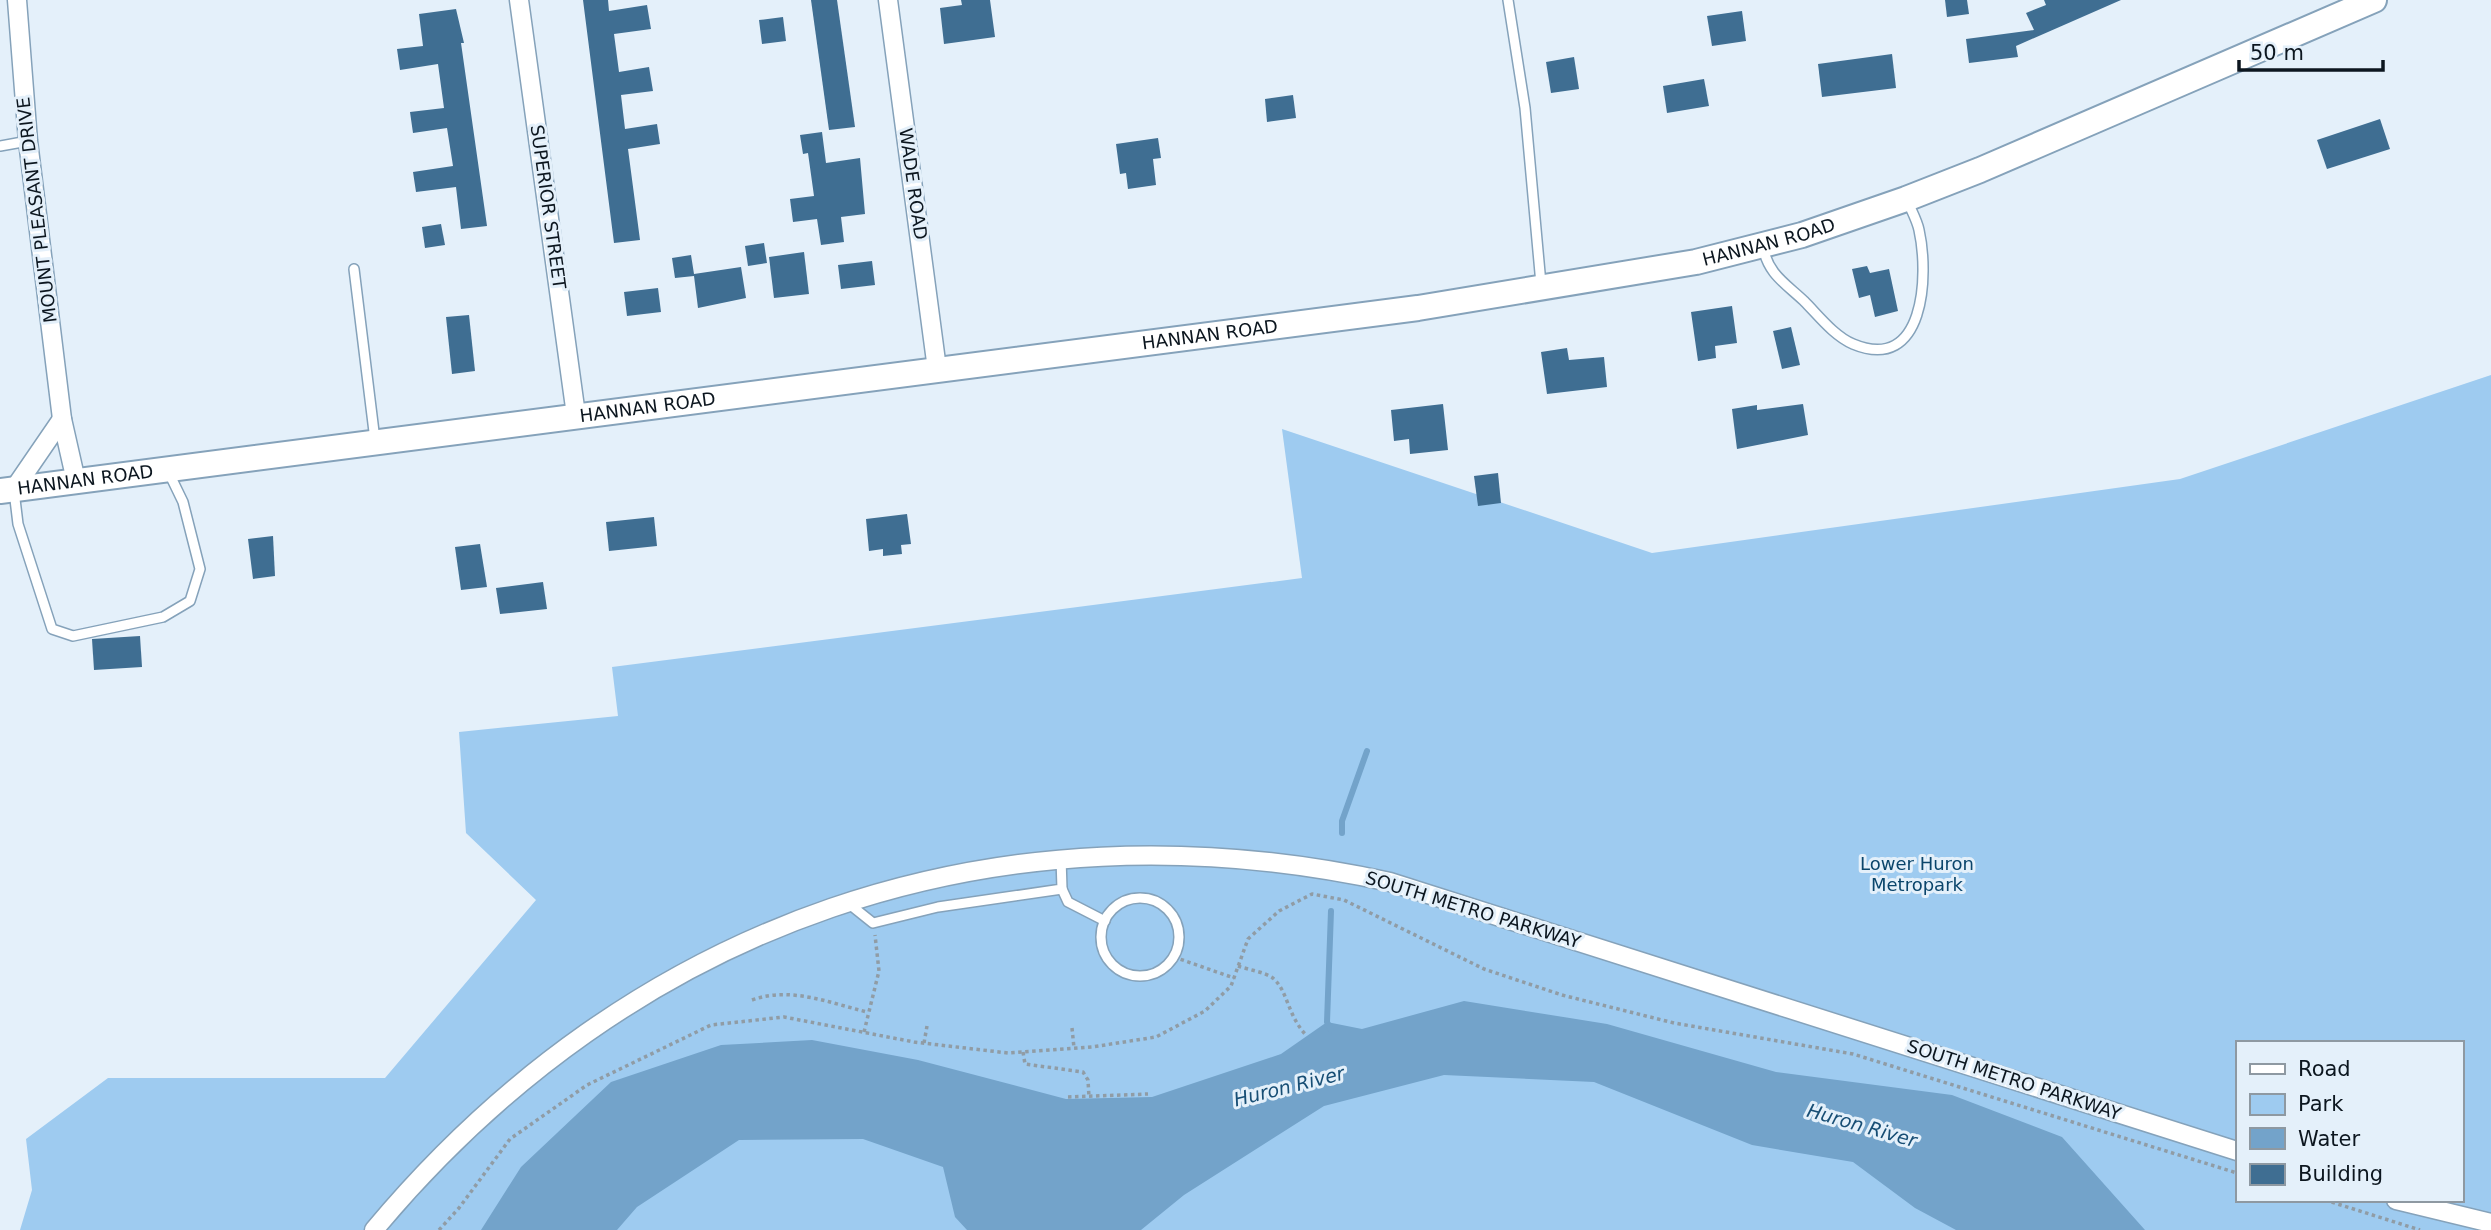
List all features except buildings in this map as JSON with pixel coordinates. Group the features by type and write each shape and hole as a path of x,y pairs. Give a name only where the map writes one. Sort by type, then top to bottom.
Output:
{"street":[{"name":"MOUNT PLEASANT DRIVE","path":"17,0 28,141 62,419 76,481"},
{"name":"SUPERIOR STREET","path":"519,0 576,415"},
{"name":"WADE ROAD","path":"888,0 937,369"},
{"name":"HANNAN ROAD","path":"7,490 1418,308 1542,289 1763,247 1906,199 1980,170 2374,0"},
{"path":"7,490 62,419"},
{"name":"SOUTH METRO PARKWAY","path":"374,1230 427,1169 505,1093 583,1033 708,960 762,934 846,902 954,875 1061,858 1141,854 1242,859 1337,871 1390,883 2236,1151"},
{"path":"2404,1202 2491,1223"}],"lane":[{"path":"1508,0 1525,108 1542,289"},
{"path":"0,146 28,141"},
{"path":"1763,247 1767,266 1835,332 1853,344 1876,348 1897,345 1908,336 1914,324 1922,293 1923,260 1919,228 1906,199"},
{"path":"354,269 375,442"},
{"path":"7,490 52,629 73,636 163,617 190,601 200,569 183,502 167,469"},
{"path":"1061,858 1062,889 1068,902 1105,921"},
{"path":"846,902 873,923 975,900 1062,889"},
{"path":"1130,898 1157,901 1168,908 1179,930 1180,943 1174,957 1158,972 1147,976 1122,972 1104,954 1101,940 1105,921 1117,904 1130,898"}],"path":[{"path":"439,1230 459,1208 510,1139 587,1085 711,1025 783,1017 924,1043 1023,1052 1156,1037 1205,1011 1231,986 1248,939 1279,911 1312,894 1345,900 1485,969 1562,995 1674,1023 1853,1054 2236,1172"},
{"path":"864,1032 879,971 873,923"},
{"path":"1174,957 1234,978"},
{"path":"1238,966 1273,978 1283,990 1288,1011 1307,1036"},
{"path":"752,1000 768,994 801,995 867,1012"},
{"path":"924,1043 927,1026"},
{"path":"1072,1028 1074,1048"},
{"path":"1023,1052 1025,1064 1037,1068 1083,1072 1088,1080 1089,1097"},
{"path":"1068,1097 1148,1094"},
{"path":"2331,1202 2420,1230"}],"green space":[{"name":"Lower Huron Metropark","path":"2491,375 2491,1230 20,1230 32,1190 26,1139 108,1078 385,1078 536,900 466,833 459,732 618,716 612,667 1302,578 1282,429 1652,553 2180,479"}],"water":[{"name":"Huron River","path":"1464,1001 1607,1024 1776,1072 1952,1095 2062,1137 2145,1230 1956,1230 1915,1208 1853,1162 1752,1145 1594,1082 1444,1075 1324,1106 1184,1195 1141,1230 967,1230 955,1217 943,1167 863,1139 739,1140 637,1207 617,1230 481,1230 521,1167 611,1082 721,1045 812,1040 918,1060 1066,1099 1152,1097 1281,1054 1327,1022 1362,1029"}],"waterway":[{"path":"1342,833 1342,821 1367,751"},
{"path":"1331,911 1327,1022 1331,1030"}]}
